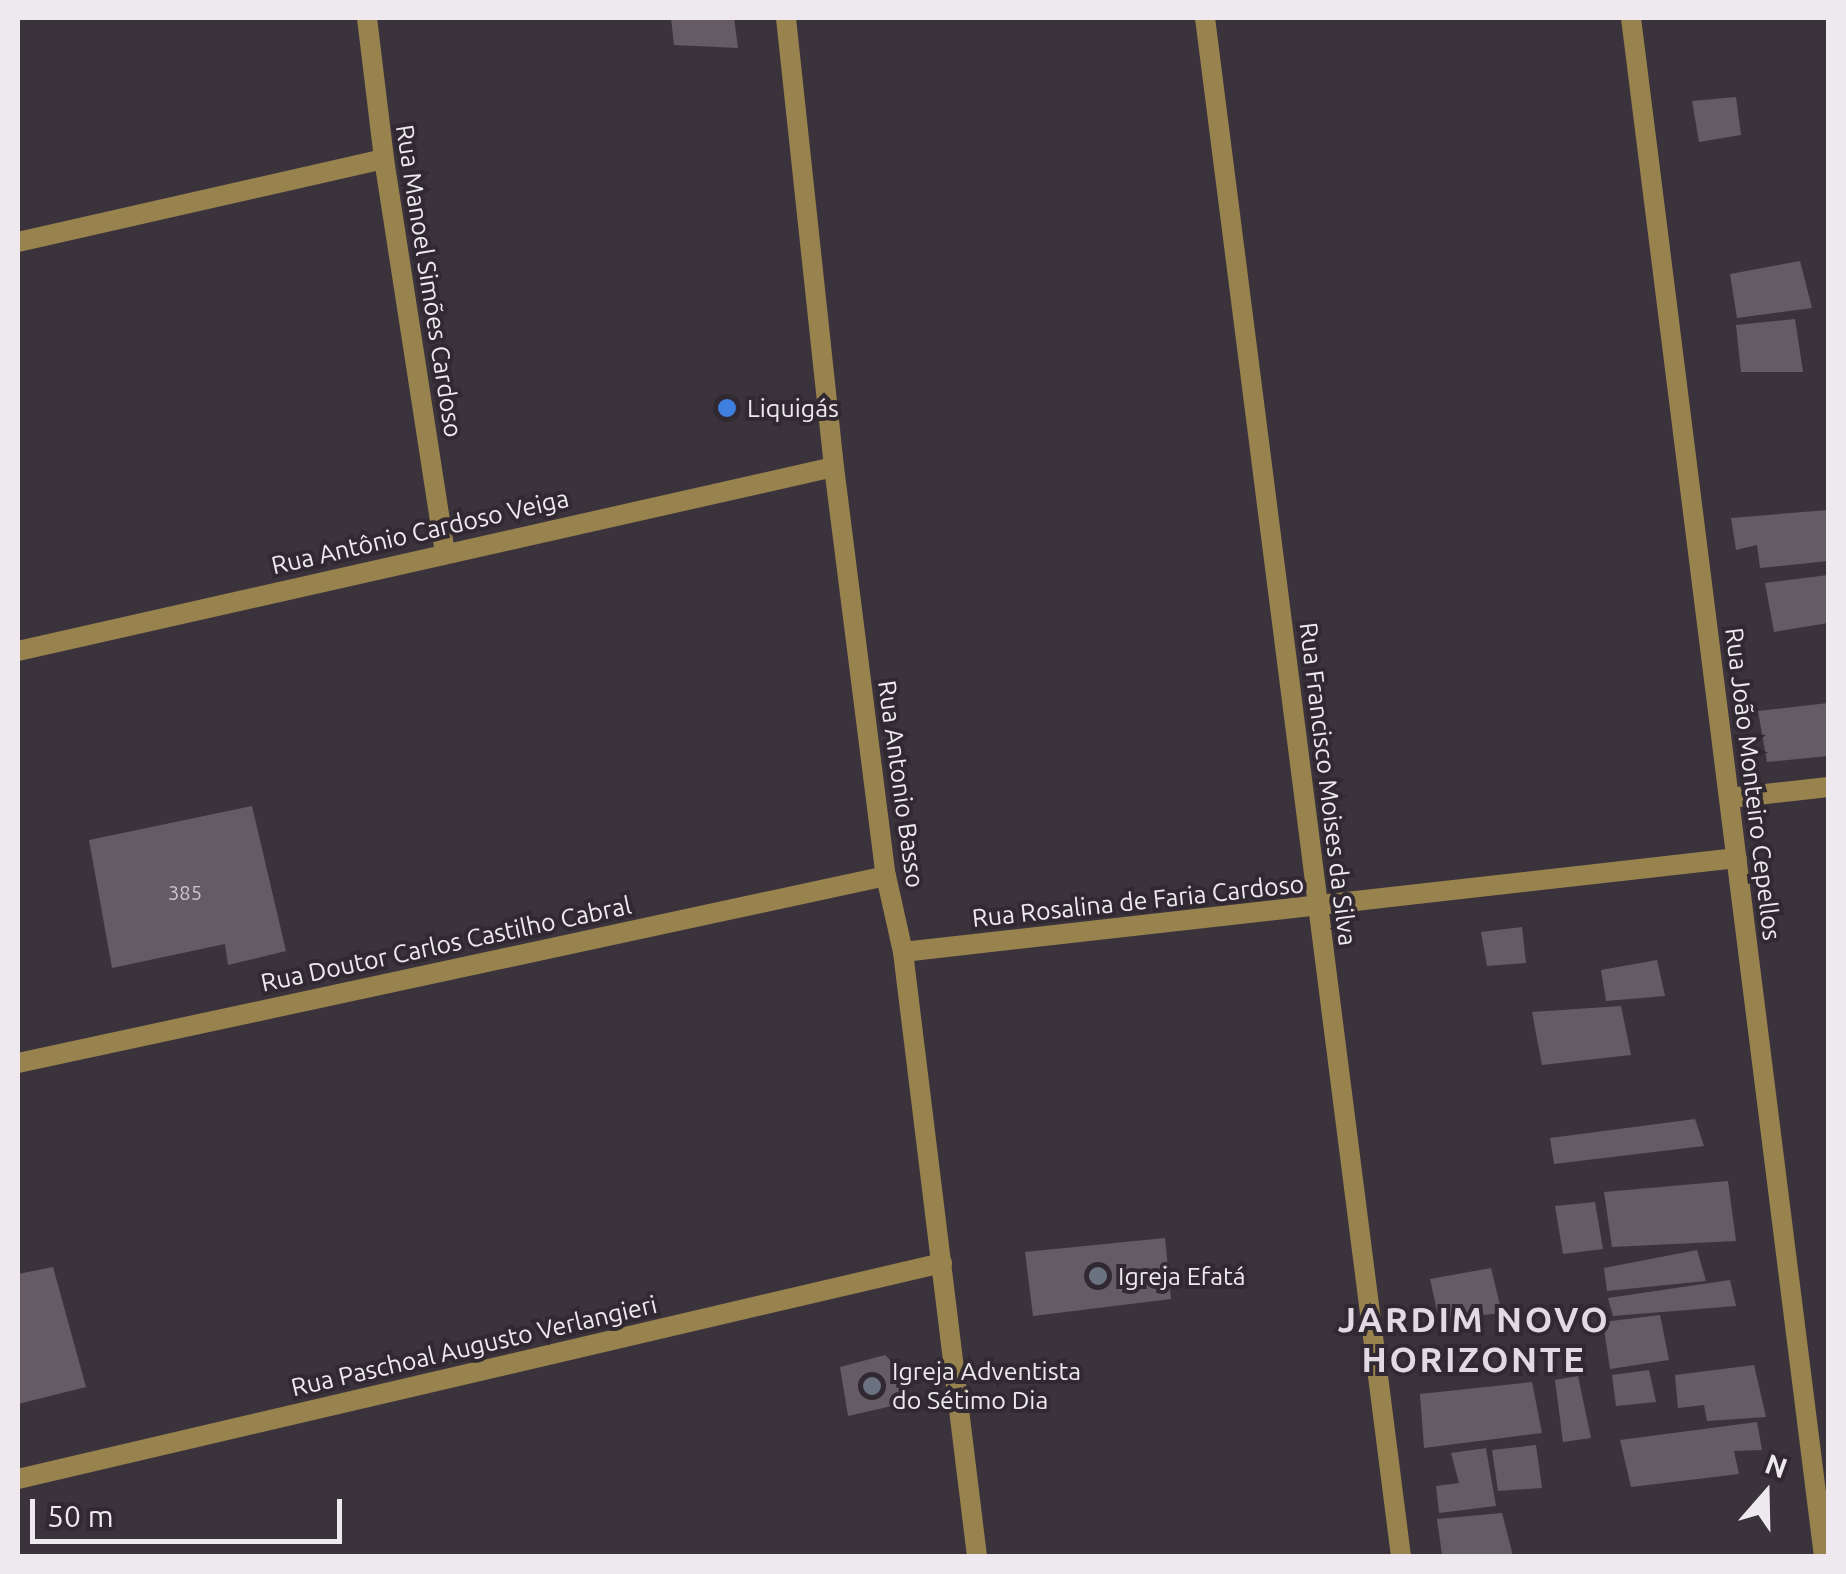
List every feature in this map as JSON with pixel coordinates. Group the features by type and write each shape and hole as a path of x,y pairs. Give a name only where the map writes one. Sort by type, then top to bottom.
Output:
{"street":[{"name":"Rua Manoel Simões Cardoso","path":"367,18 384,159 445,552"},
{"name":"Rua Antonio Basso","path":"786,18 834,467 886,876 903,952 977,1556"},
{"name":"Rua Francisco Moises da Silva","path":"1205,18 1401,1556"},
{"name":"Rua João Monteiro Cepellos","path":"1632,18 1824,1556"},
{"path":"18,242 384,159"},
{"name":"Rua Antônio Cardoso Veiga","path":"18,651 834,467"},
{"path":"1729,798 1828,787"},
{"name":"Rua Rosalina de Faria Cardoso","path":"903,952 1737,858"},
{"name":"Rua Doutor Carlos Castilho Cabral","path":"18,1063 886,876"},
{"name":"Rua Paschoal Augusto Verlangieri","path":"18,1479 942,1262"}],"building":[{"path":"671,18 734,18 738,48 674,45"},
{"path":"1736,97 1741,135 1699,142 1692,101"},
{"path":"1800,261 1812,308 1737,318 1730,274"},
{"path":"1795,319 1803,372 1741,372 1736,325"},
{"path":"1828,510 1828,561 1760,568 1757,545 1736,550 1731,518"},
{"path":"1828,575 1828,623 1774,632 1765,583"},
{"path":"1828,703 1828,756 1767,762 1758,711"},
{"path":"252,806 286,951 228,965 225,944 112,968 89,840"},
{"path":"1522,927 1526,963 1487,966 1481,932"},
{"path":"1657,960 1665,996 1606,1001 1601,970"},
{"path":"1621,1006 1631,1055 1542,1065 1532,1012"},
{"path":"1695,1119 1704,1146 1554,1164 1550,1138"},
{"path":"1728,1181 1736,1241 1612,1247 1604,1192"},
{"path":"1595,1202 1603,1249 1563,1254 1555,1206"},
{"name":"Igreja Efatá","path":"1165,1238 1171,1299 1033,1316 1025,1252"},
{"path":"1697,1250 1706,1281 1607,1291 1604,1268"},
{"path":"53,1267 86,1387 18,1404 18,1274"},
{"path":"1491,1268 1502,1313 1439,1320 1430,1279"},
{"path":"1730,1280 1736,1306 1613,1316 1608,1298"},
{"path":"1660,1315 1669,1360 1610,1369 1603,1322"},
{"name":"Igreja Adventista do Sétimo Dia","path":"885,1355 898,1368 905,1403 848,1416 840,1367"},
{"path":"1754,1365 1766,1417 1707,1421 1704,1405 1678,1408 1675,1375"},
{"path":"1649,1370 1656,1402 1616,1406 1612,1375"},
{"path":"1578,1376 1591,1438 1563,1442 1555,1380"},
{"path":"1532,1382 1542,1433 1424,1448 1420,1394"},
{"path":"1757,1422 1762,1450 1734,1451 1739,1474 1631,1487 1620,1440"},
{"path":"1536,1445 1542,1488 1498,1491 1492,1450"},
{"path":"1486,1448 1496,1506 1439,1513 1436,1486 1459,1483 1451,1453"},
{"path":"1502,1513 1513,1556 1442,1555 1437,1519"}],"place":[{"name":"Liquigás","path":"727,408"},
{"name":"Igreja Efatá","path":"1098,1276"},
{"name":"Igreja Adventista do Sétimo Dia","path":"872,1386"}],"district":[{"name":"JARDIM NOVO HORIZONTE","path":"1474,1339"}]}
